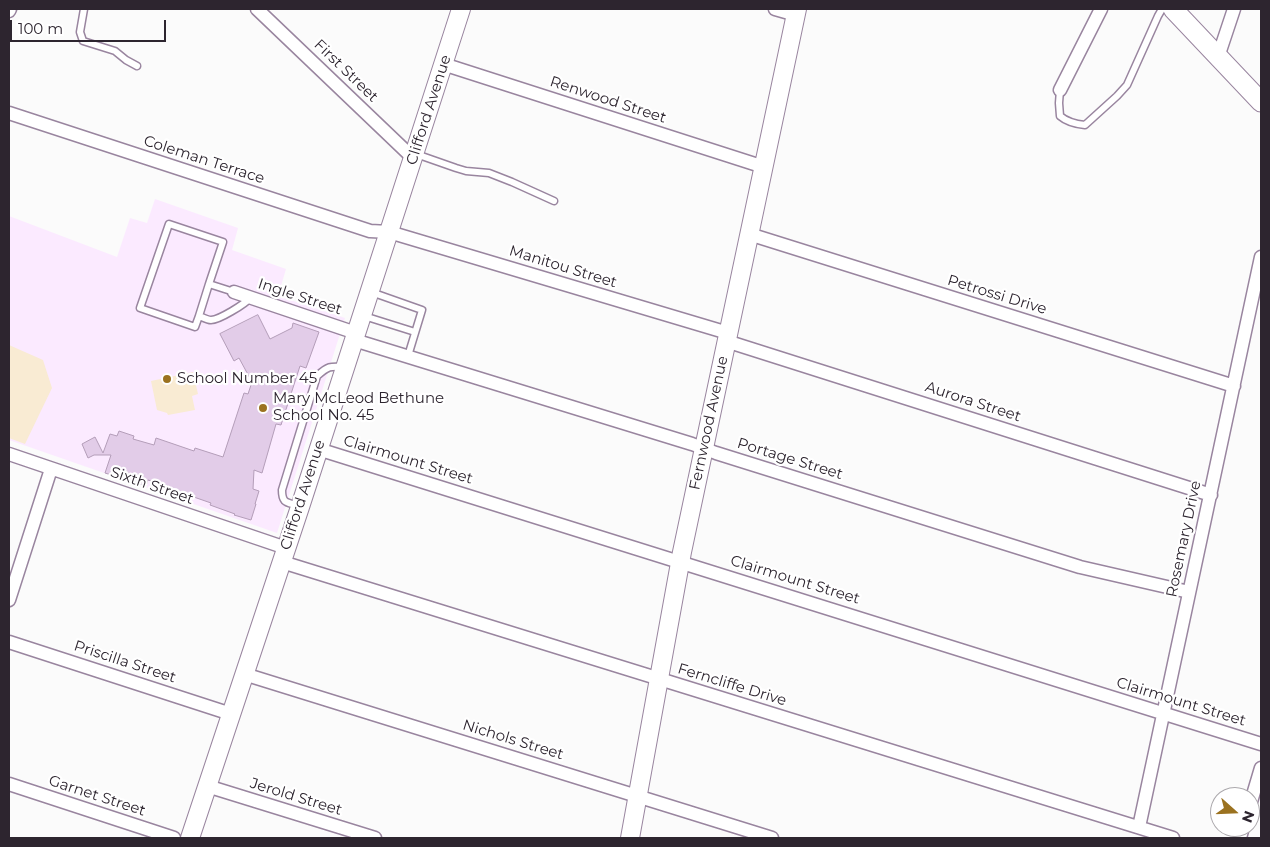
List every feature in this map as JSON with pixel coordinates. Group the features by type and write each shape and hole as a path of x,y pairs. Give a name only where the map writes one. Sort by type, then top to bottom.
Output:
{"main road":[{"path":"1173,9 1261,102"},
{"name":"Clifford Avenue","path":"190,838 370,292 459,10"},
{"name":"Fernwood Avenue","path":"630,838 680,562 796,12"}],"street":[{"name":"First Street","path":"257,9 414,155"},
{"path":"775,9 796,12"},
{"path":"1060,90 1101,9"},
{"path":"1218,57 1234,9"},
{"name":"Renwood Street","path":"443,64 764,167"},
{"name":"Coleman Terrace","path":"9,113 370,231 389,232"},
{"name":"Manitou Street","path":"389,232 727,337"},
{"name":"Petrossi Drive","path":"749,234 1234,386"},
{"name":"Rosemary Drive","path":"1138,827 1261,257"},
{"name":"Ingle Street","path":"234,292 355,336"},
{"name":"Portage Street","path":"355,336 408,356 1080,567 1189,592"},
{"name":"Aurora Street","path":"727,337 1211,495"},
{"name":"Clairmount Street","path":"318,450 1261,744"},
{"name":"Sixth Street","path":"9,454 284,555"},
{"path":"9,600 51,469"},
{"name":"Ferncliffe Drive","path":"284,555 659,680 1173,838"},
{"name":"Priscilla Street","path":"9,642 231,714"},
{"name":"Nichols Street","path":"244,674 772,838"},
{"path":"1255,787 1261,768"},
{"name":"Garnet Street","path":"9,784 174,838"},
{"name":"Jerold Street","path":"207,786 375,838"}],"lane":[{"path":"84,9 80,32 83,41 115,51 137,66"},
{"path":"1060,90 1060,116 1065,120 1084,125 1118,96 1127,84 1162,9"},
{"path":"414,155 456,168 488,173 554,201"},
{"path":"169,224 223,242 209,284 195,327 140,308 169,224"},
{"path":"209,284 234,292"},
{"path":"370,292 422,310 408,356"},
{"path":"199,316 211,320 219,318 247,302 250,298"},
{"path":"362,315 415,332"},
{"path":"300,507 286,502 282,498 282,490 317,376 330,366 345,367"}],"shaded area":[{"name":"School Number 45","path":"155,199 238,228 232,250 286,269 278,296 345,318 277,533 9,440 9,216 117,257 130,218 147,223"},
{"path":"9,345 43,360 52,388 25,444 9,438"},
{"path":"193,372 198,394 192,396 195,410 168,415 157,410 151,381"}],"building":[{"name":"Mary McLeod Bethune School No. 45","path":"258,315 270,339 292,328 293,323 319,332 306,368 300,366 281,425 276,424 262,473 254,470 253,489 259,491 251,520 168,488 168,486 148,480 146,486 105,473 111,455 94,455 88,458 82,444 95,437 103,453 110,434 117,436 119,431 134,436 133,439 154,445 156,438 194,451 195,448 223,457 244,393 248,394 252,382 239,358 234,361 220,334"}],"place":[{"name":"School Number 45","path":"167,379"},
{"name":"Mary McLeod Bethune School No. 45","path":"263,408"}]}
